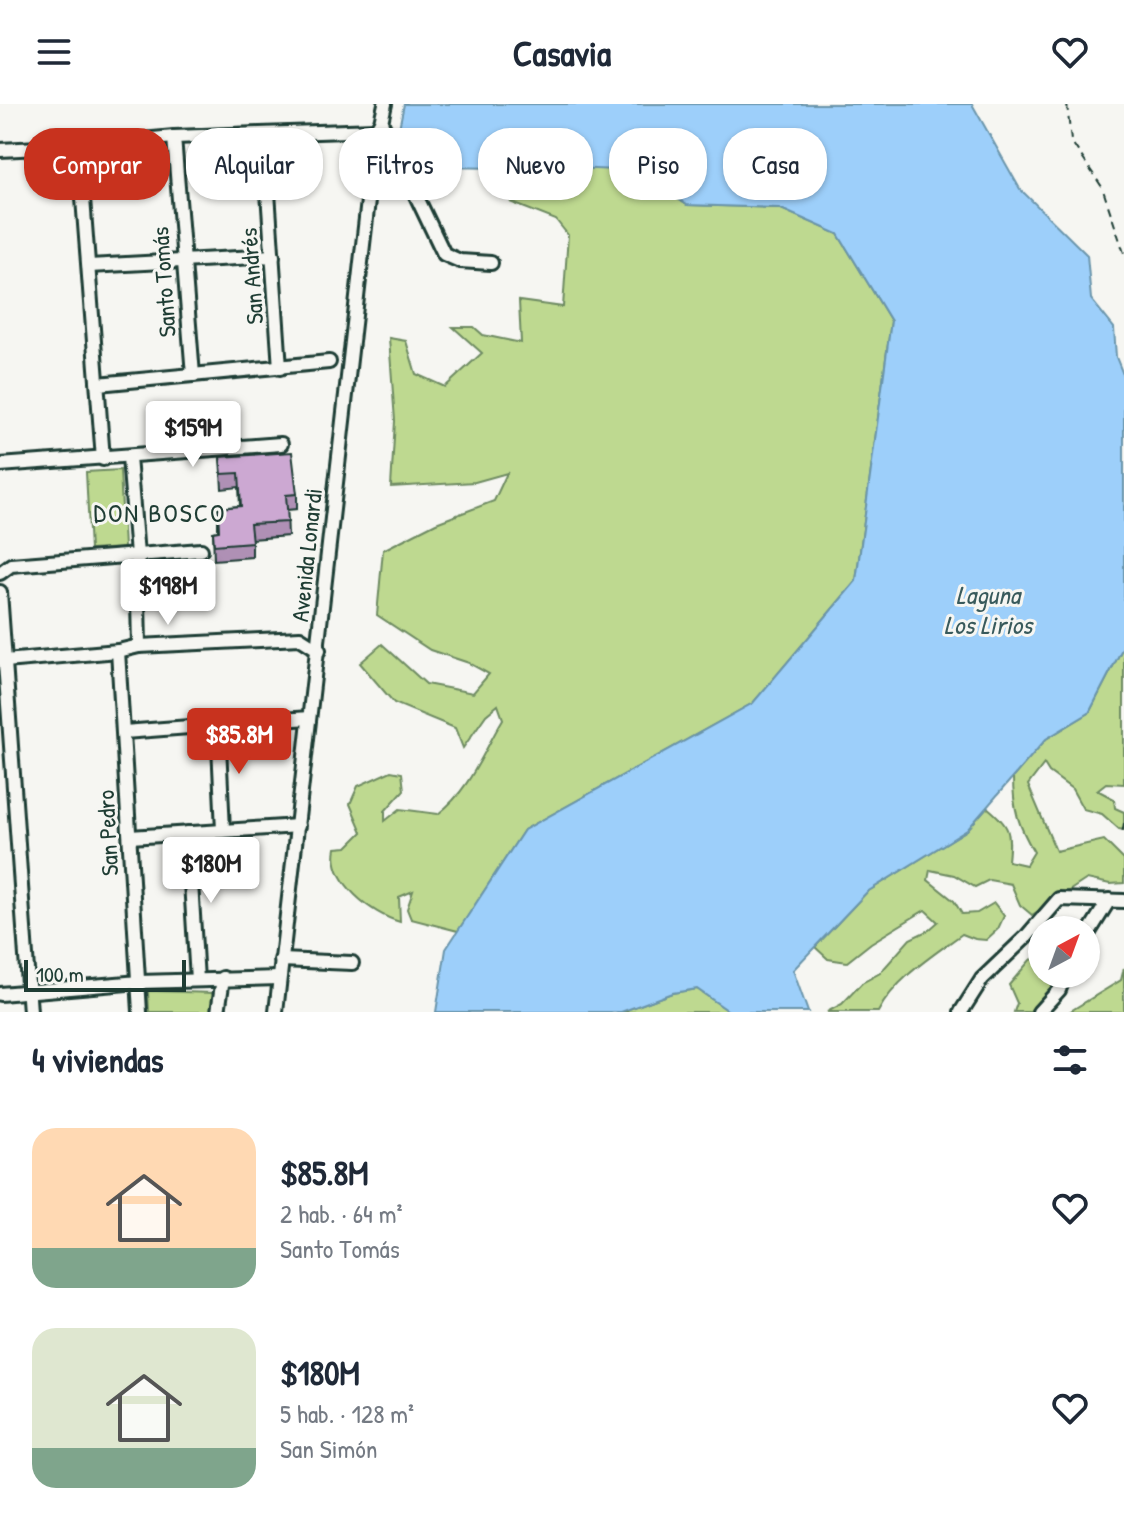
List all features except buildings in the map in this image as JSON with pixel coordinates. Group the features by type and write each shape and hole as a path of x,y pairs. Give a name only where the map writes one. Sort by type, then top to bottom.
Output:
{"street":[{"name":"Avenida Lonardi","path":"276,1012 379,126 385,104"},
{"path":"323,130 379,126 444,254 460,261 491,263"},
{"path":"170,137 186,137"},
{"name":"Santo Tomás","path":"174,137 193,375"},
{"path":"0,150 24,149"},
{"path":"84,200 103,459"},
{"name":"San Andrés","path":"269,200 280,368"},
{"path":"89,266 273,256"},
{"path":"98,384 329,362"},
{"path":"0,465 281,444"},
{"path":"129,457 137,555 139,646"},
{"path":"0,573 11,565 201,550"},
{"path":"0,592 5,722 15,796 30,1012"},
{"path":"3,660 118,651 139,646 300,638 319,650"},
{"name":"San Pedro","path":"118,651 140,1012"},
{"path":"124,732 309,718"},
{"path":"218,724 223,830"},
{"path":"0,797 15,796"},
{"path":"130,837 298,826"},
{"path":"188,833 197,980"},
{"path":"961,1012 982,979 1027,936 1059,899 1124,901"},
{"path":"1099,916 1109,900"},
{"path":"281,960 352,963"},
{"path":"218,1012 223,978"},
{"path":"0,994 139,982 279,978"},
{"path":"1039,1012 1060,988"}],"path":[{"path":"1067,104 1071,141 1102,187 1124,253"},
{"path":"1124,823 1124,836"}],"green space":[{"path":"593,168 609,169 609,200 680,200 687,205 779,208 838,234 891,321 856,581 753,703 524,830 458,931 411,919 407,909 413,891 399,897 400,922 377,912 346,884 339,873 336,848 347,847 362,832 350,804 358,786 391,771 402,773 404,790 385,811 385,821 400,809 438,814 459,794 503,719 498,705 486,715 463,748 455,728 394,703 360,663 382,644 426,684 473,693 489,674 469,663 430,650 377,615 383,550 436,523 494,501 507,473 475,482 391,487 395,421 389,338 406,341 416,374 445,387 482,353 453,327 474,327 483,335 521,343 519,301 563,307 568,235 556,220 510,202 593,200"},
{"path":"120,470 124,548 90,550 86,472"},
{"path":"1124,645 1124,784 1106,783 1097,790 1114,799 1115,808 1124,812 1124,830 1102,814 1083,809 1072,789 1049,772 1044,764 1028,785 1056,851 1104,840 1124,860 1124,883 1110,884 1087,879 1032,915 1020,905 1011,884 989,880 975,887 954,875 930,870 928,880 954,901 962,914 977,913 994,903 1004,916 998,929 986,940 962,934 904,979 878,1012 827,1012 842,1004 862,983 880,973 910,939 938,922 925,910 871,943 847,962 828,959 815,947 867,892 967,830 987,807 1007,830 1008,861 1026,865 1034,852 1018,816 1013,777 1046,739 1089,713"},
{"path":"1028,962 1028,988 1053,988 1031,1012 1014,1012 1017,1003 1009,985"},
{"path":"1124,968 1124,1012 1069,1012 1121,980"},
{"path":"697,989 730,1012 621,1012 672,993"},
{"path":"148,991 215,993 214,1012 149,1012"}],"water":[{"name":"Laguna Los Lirios","path":"404,104 972,104 1020,189 1087,255 1091,299 1114,328 1116,357 1124,377 1124,645 1089,713 1046,739 967,830 867,892 793,970 808,1012 730,1012 697,989 672,993 621,1012 436,1012 446,949 524,830 753,703 856,581 891,321 838,234 779,208 687,205 680,200 707,200 707,128 609,128 609,170 593,169 593,128 478,128 478,168 462,167 462,128 399,128"}],"district":[{"name":"DON BOSCO","path":"160,513"}]}
